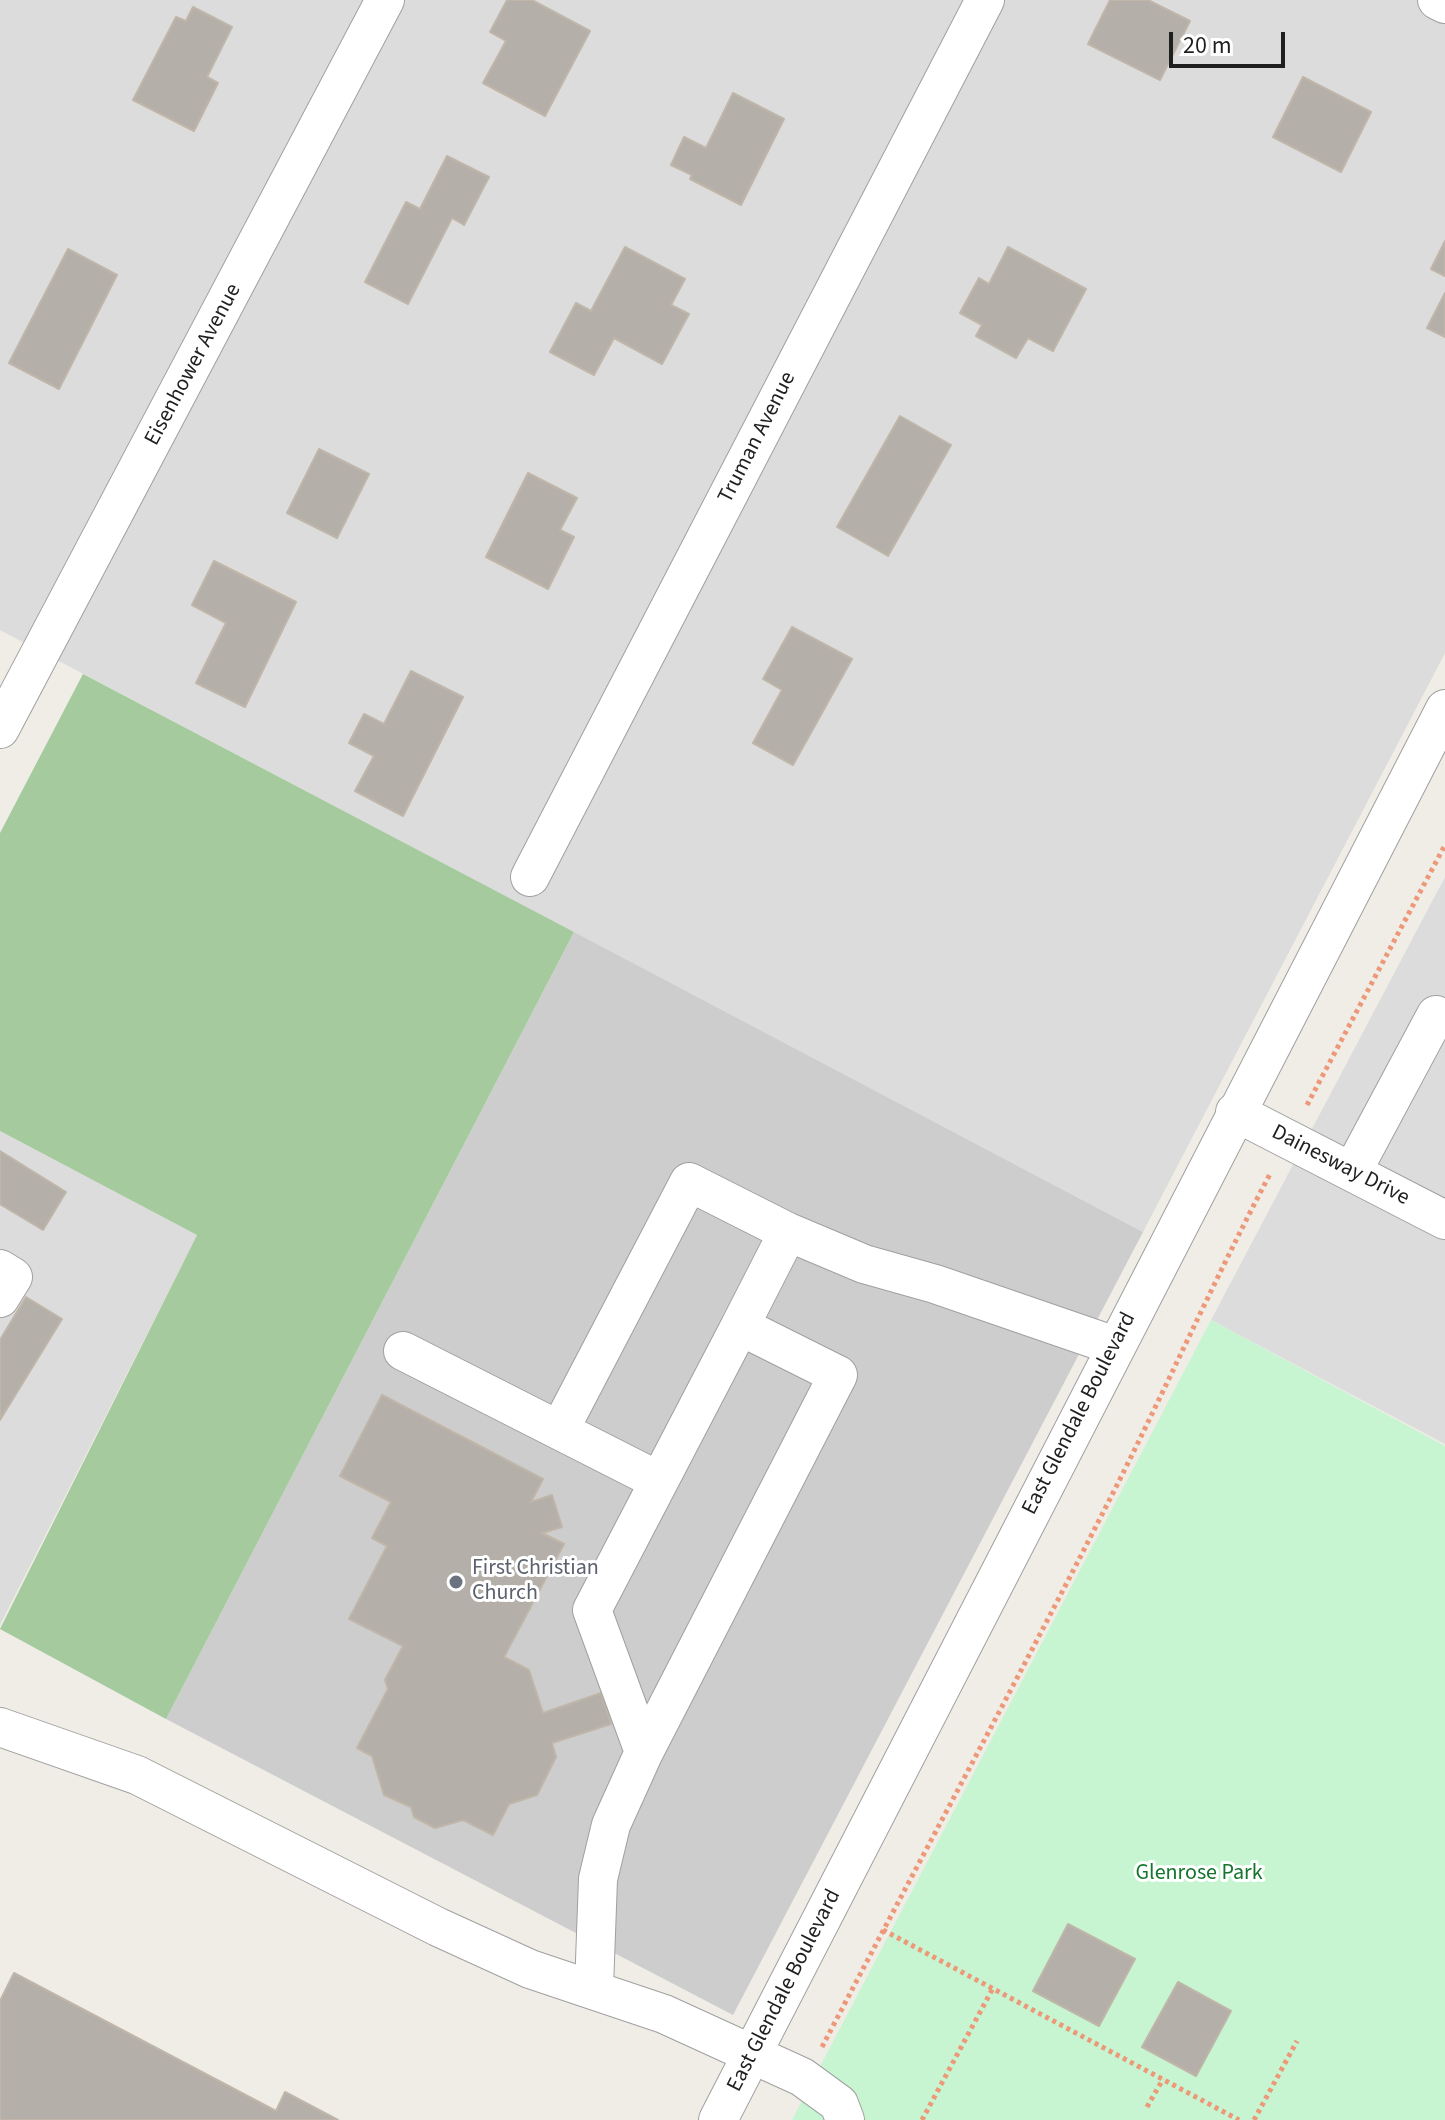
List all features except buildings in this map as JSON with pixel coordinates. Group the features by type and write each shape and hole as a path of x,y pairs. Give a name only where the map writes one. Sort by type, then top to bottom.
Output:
{"street":[{"name":"Eisenhower Avenue","path":"0,729 385,0"},
{"name":"Truman Avenue","path":"530,877 985,0"},
{"path":"1437,0 1445,4"},
{"name":"East Glendale Boulevard","path":"718,2120 1235,1112 1431,770 1445,709"},
{"path":"1352,1172 1436,1015"},
{"name":"Dainesway Drive","path":"1235,1112 1445,1220"},
{"path":"560,1429 689,1182 788,1232 864,1264 935,1284 1115,1346"},
{"path":"644,1752 592,1610 788,1232"},
{"path":"0,1269 13,1277 0,1298"},
{"path":"594,1988 598,1879 611,1825 644,1752 838,1375 740,1326"},
{"path":"403,1351 659,1481"},
{"path":"0,1727 137,1775 438,1927 530,1969 664,2014 805,2080 839,2104 845,2120"}],"path":[{"path":"805,2080 1115,1490 1196,1329 1213,1281 1445,845"},
{"path":"883,1930 1239,2120"},
{"path":"922,2120 993,1988"},
{"path":"1254,2120 1297,2041"},
{"path":"1147,2107 1163,2079"}],"shaded area":[{"path":"0,0 1445,0 1445,653 1143,1232 0,630"},
{"path":"1445,877 1445,1444 1211,1320"},
{"path":"574,932 1143,1232 733,2015 166,1719"},
{"path":"0,1131 197,1235 0,1625"}],"green space":[{"path":"83,674 574,932 166,1719 0,1629 197,1235 0,1131 0,833"},
{"name":"Glenrose Park","path":"1211,1320 1445,1446 1445,2120 792,2120"}],"place":[{"name":"First Christian Church","path":"456,1582"}]}
